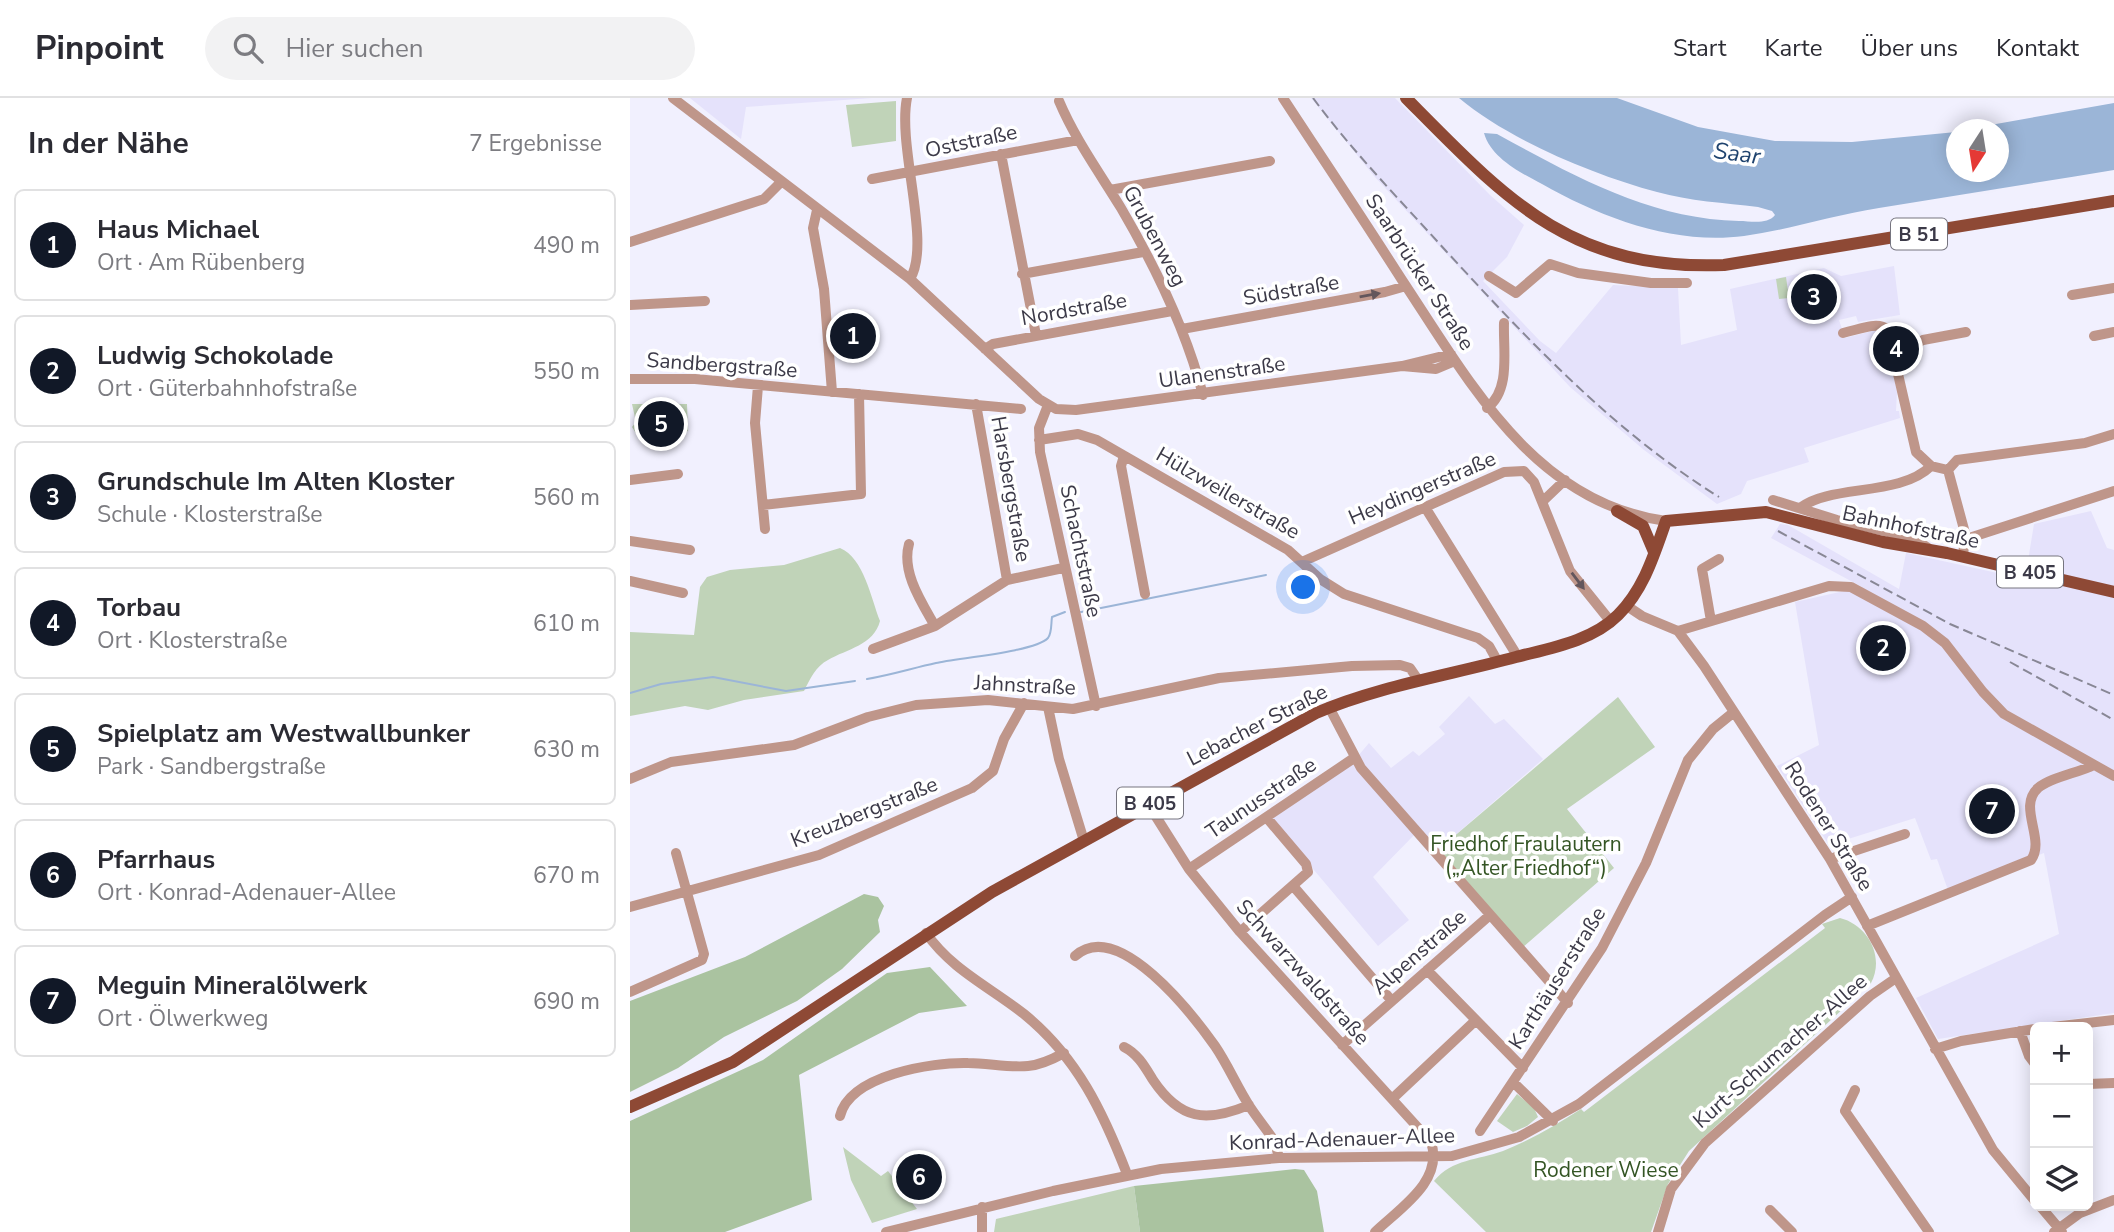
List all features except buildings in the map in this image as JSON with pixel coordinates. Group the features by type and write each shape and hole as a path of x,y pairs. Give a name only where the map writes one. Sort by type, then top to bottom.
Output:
{"main road":[{"name":"B 51","path":"1406,98 1486,178 1533,217 1585,244 1640,261 1724,265 2114,201"},
{"path":"1617,510 1643,526 1649,534 1654,555"},
{"name":"Bahnhofstraße","path":"1666,521 1751,512 1784,514 1860,537 1931,550 2114,592"},
{"name":"B 405","path":"1627,606 1654,555 1666,521"},
{"name":"Lebacher Straße","path":"630,1107 733,1062 992,892 1329,707 1576,640 1611,622 1627,606"}],"street":[{"path":"907,98 904,130 918,257 910,279"},
{"name":"Saarbrücker Straße","path":"1283,98 1453,358 1487,408 1511,436 1588,497 1617,510 1666,521"},
{"path":"675,99 780,183 910,279 1048,405"},
{"name":"Grubenweg","path":"1059,101 1078,140 1110,190 1182,329 1203,395"},
{"name":"Oststraße","path":"872,179 1078,140"},
{"path":"1001,154 1035,335"},
{"path":"1110,190 1270,161"},
{"path":"630,242 764,199 780,183"},
{"path":"817,210 813,228 825,301 832,393"},
{"path":"1022,274 1143,252"},
{"path":"1489,276 1516,293 1550,264 1561,270 1614,278 1687,283"},
{"name":"Südstraße","path":"1182,329 1406,286"},
{"path":"2072,295 2114,288"},
{"path":"630,305 705,301"},
{"name":"Nordstraße","path":"985,349 993,344 1035,335 1172,311"},
{"path":"1487,408 1496,402 1502,387 1504,323"},
{"path":"1843,333 1887,326 1908,349"},
{"path":"1948,470 1931,466 1916,452 1898,366 1908,349 1923,340 1966,332"},
{"path":"2094,336 2114,332"},
{"name":"Ulanenstraße","path":"1048,405 1076,410 1203,395 1402,366 1436,369 1453,358"},
{"name":"Sandbergstraße","path":"630,379 668,377 1021,410"},
{"path":"758,386 755,422 765,529"},
{"path":"763,505 861,494 859,394"},
{"name":"Harsbergstraße","path":"976,404 1007,580"},
{"name":"Schachtstraße","path":"1048,405 1041,419 1039,440 1063,568 1096,706"},
{"name":"Hülzweilerstraße","path":"1039,440 1084,434 1304,561 1320,579 1354,599 1478,638 1489,646 1498,662"},
{"path":"1948,470 1957,460 2063,447 2114,434"},
{"path":"1124,456 1121,466 1145,594"},
{"path":"1800,508 1813,501 1885,486 1918,475 1931,466"},
{"name":"Heydingerstraße","path":"1304,561 1515,470 1529,474 1570,571 1611,622"},
{"path":"1948,470 1965,539 1962,557"},
{"path":"630,480 678,474"},
{"path":"1542,501 1555,493 1565,480"},
{"path":"1965,539 2114,491"},
{"path":"1773,500 1913,538 1931,550"},
{"path":"1425,507 1518,657"},
{"path":"630,541 690,550"},
{"path":"909,544 907,557 912,580 935,626"},
{"path":"1711,621 1702,569 1719,559"},
{"path":"873,649 935,626 1007,580 1063,568"},
{"path":"630,581 683,593"},
{"path":"1627,606 1642,616 1678,631 1829,586 1851,587 1936,634 2004,714 2114,776"},
{"name":"Rodener Straße","path":"1678,631 1830,859 1993,1150 2030,1195"},
{"name":"Jahnstraße","path":"630,779 671,762 794,746 897,709 962,701 1024,703 1073,709 1219,678 1329,668 1400,665 1410,668 1419,681"},
{"name":"Kreuzbergstraße","path":"630,907 831,850 982,783 993,771 1004,739 1024,703"},
{"path":"1048,707 1059,759 1084,841"},
{"path":"1329,707 1354,758 1568,1003"},
{"name":"Karthäuserstraße","path":"1480,1131 1568,1003 1628,901 1688,761 1713,729 1734,712"},
{"name":"Taunusstraße","path":"1189,869 1354,758"},
{"path":"1867,926 2031,860 2036,846 2031,814 2032,796 2043,785 2094,765"},
{"name":"Schwarzwaldstraße","path":"1148,804 1189,869 1240,932 1428,1136 1434,1158"},
{"path":"1240,932 1306,875 1306,864 1267,818"},
{"path":"1830,859 1905,834"},
{"path":"630,992 702,960 704,954 676,853"},
{"path":"1294,887 1392,1001"},
{"name":"Konrad-Adenauer-Allee","path":"886,1232 1127,1174 1279,1158 1434,1158 1498,1145 1553,1121 1579,1104 1852,897"},
{"name":"Alpenstraße","path":"1342,1045 1490,915"},
{"path":"926,933 946,959 1022,1012 1064,1053 1095,1099 1127,1174"},
{"path":"1075,956 1089,947 1108,949 1127,956 1154,976 1215,1046 1249,1105 1275,1142 1279,1158"},
{"path":"1427,970 1522,1068"},
{"name":"Kurt-Schumacher-Allee","path":"1658,1232 1671,1189 1711,1136 1863,1002 1896,978"},
{"path":"2093,1022 2114,1020"},
{"path":"1392,1099 1475,1021"},
{"path":"1935,1049 2030,1030"},
{"path":"2020,1031 2030,1057"},
{"path":"1124,1047 1137,1056 1166,1097 1184,1111 1211,1116 1249,1105"},
{"path":"840,1116 842,1107 854,1093 909,1070 965,1063 1028,1066 1064,1053"},
{"name":"Karthäuserstraße","path":"1513,1082 1553,1121"},
{"path":"2093,1084 2114,1083"},
{"path":"1855,1090 1845,1111 1929,1232"},
{"path":"1376,1232 1426,1183 1434,1158"},
{"path":"2043,1211 2058,1231 2080,1213 2114,1200"},
{"path":"982,1207 982,1232"},
{"path":"1770,1210 1792,1232"}],"shaded area":[{"path":"690,98 872,98 746,107 741,139"},
{"path":"1311,98 1395,98 1490,195 1524,225 1507,257 1483,281 1540,341 1556,353 1613,285 1678,288 1681,345 1737,330 1730,289 1824,268 1841,276 1894,266 1900,315 1858,322 1856,316 1839,320 1845,338 1876,330 1887,340 1897,392 1896,411 1899,411 1900,418 1804,448 1809,462 1747,481 1741,494 1717,504 1644,450 1570,387 1374,176"},
{"path":"2091,511 2107,548 2114,550 2114,1013 2053,1022 2030,1022 2030,1025 1938,1039 1916,998 2059,934 2044,853 1948,890 1937,859 1931,860 1915,818 1829,845 1777,766 1819,745 1795,602 1862,587 1771,538 1780,524 1788,525 1899,589 1906,553 2025,579 2034,524"},
{"path":"1469,696 1495,724 1504,719 1543,759 1438,850 1419,830 1373,877 1409,920 1378,946 1271,819 1358,756 1369,743 1391,768 1413,751 1419,756 1445,734 1439,727"}],"green space":[{"path":"896,101 896,141 852,147 846,105"},
{"path":"1786,277 1789,298 1779,299 1776,279"},
{"path":"632,404 687,404 688,431 641,441 632,427 636,422"},
{"path":"840,548 855,560 861,569 880,621 877,629 866,641 820,666 804,691 744,700 708,710 685,706 630,716 630,632 694,635 700,587 707,577 730,570 784,565"},
{"name":"Friedhof Fraulautern („Alter Friedhof“)","path":"1618,697 1655,747 1567,809 1614,868 1523,947 1438,850"},
{"path":"864,894 878,897 884,906 878,920 880,932 842,969 797,1001 724,1037 678,1068 630,1092 630,1001 745,957"},
{"name":"Rodener Wiese","path":"1840,918 1859,927 1871,943 1876,963 1871,983 1689,1151 1668,1184 1651,1232 1486,1232 1434,1181 1457,1164 1503,1151 1543,1132 1581,1109 1584,1112 1825,928 1822,924"},
{"path":"930,967 967,1006 919,1013 799,1075 812,1200 725,1232 630,1232 630,1121 763,1060 887,973"},
{"path":"1517,1094 1534,1108 1538,1117 1513,1132 1497,1121"},
{"path":"843,1147 881,1176 888,1171 917,1209 872,1223 851,1180"},
{"path":"1304,1170 1317,1191 1324,1232 1140,1232 1134,1186"},
{"path":"1134,1186 1140,1232 994,1232 996,1219"}],"water":[{"name":"Saar","path":"1459,98 1617,98 1698,127 1775,141 1852,142 1946,133 1946,182 2009,182 2009,122 2114,103 2114,170 1862,211 1744,236 1691,236 1639,226 1589,208 1508,164 1493,150 1484,133 1497,134 1584,179 1644,204 1706,218 1754,222 1768,220 1775,215 1772,211 1758,207 1669,195 1632,185 1580,166 1527,142"}],"waterway":[{"path":"1081,612 1266,575"},
{"path":"867,679 1040,643 1048,638 1052,617 1065,612"},
{"path":"630,693 661,684 713,677 786,691 855,681"}],"railway":[{"path":"1313,98 1378,176 1541,351 1643,444 1719,497"},
{"path":"1778,531 1950,624 2114,695"},
{"path":"2010,662 2114,720"}],"place":[{"name":"Grundschule Im Alten Kloster","path":"1814,297"},
{"name":"Haus Michael","path":"853,336"},
{"name":"Torbau","path":"1896,349"},
{"name":"Spielplatz am Westwallbunker","path":"661,424"},
{"name":"Ludwig Schokolade","path":"1883,648"},
{"name":"Meguin Mineralölwerk","path":"1992,811"},
{"name":"Pfarrhaus","path":"919,1177"}]}
